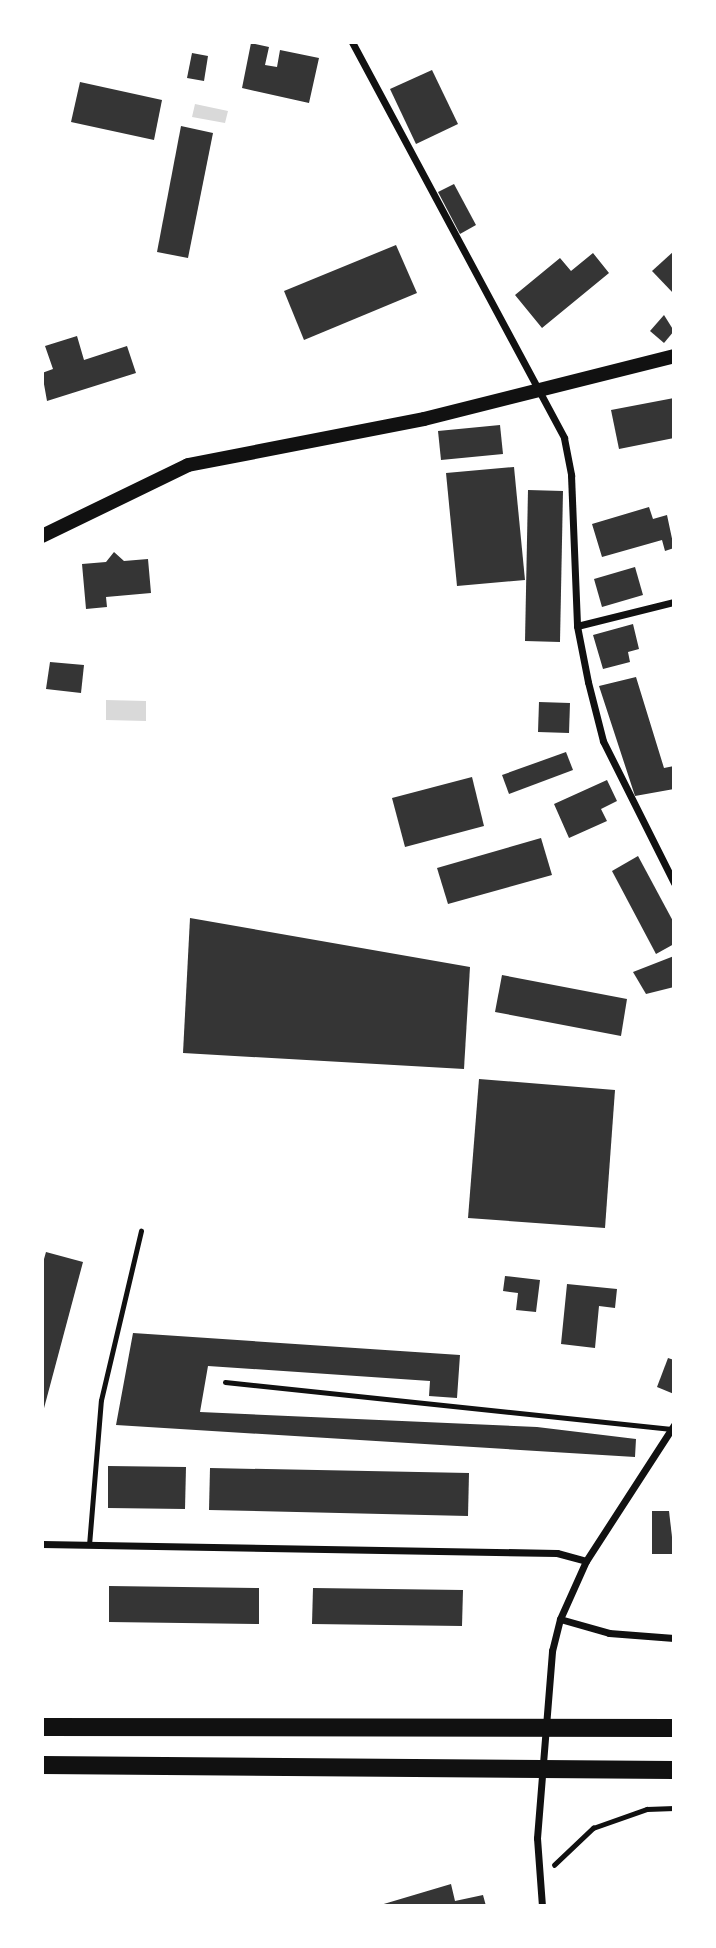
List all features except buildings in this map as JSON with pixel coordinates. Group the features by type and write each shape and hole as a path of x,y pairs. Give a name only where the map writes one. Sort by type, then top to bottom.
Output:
{"highway":[{"path":"42,1727 674,1728"},
{"path":"42,1765 674,1770"}],"main road":[{"path":"42,536 188,465 537,390 674,356"}],"street":[{"path":"352,42 564,438 571,475 577,626 603,741 674,883"},
{"path":"577,626 674,602"},
{"path":"542,1906 537,1838 552,1651 560,1619 586,1561 673,1427"},
{"path":"42,1544 557,1553 586,1561"},
{"path":"560,1619 609,1633 674,1638"}],"lane":[{"path":"89,1545 101,1400 141,1231"},
{"path":"225,1382 673,1427"}],"path":[{"path":"538,1880 593,1828 647,1809 674,1808"}],"shaded area":[{"path":"195,104 228,111 225,123 192,117"},
{"path":"106,700 146,701 146,721 106,720"}]}
